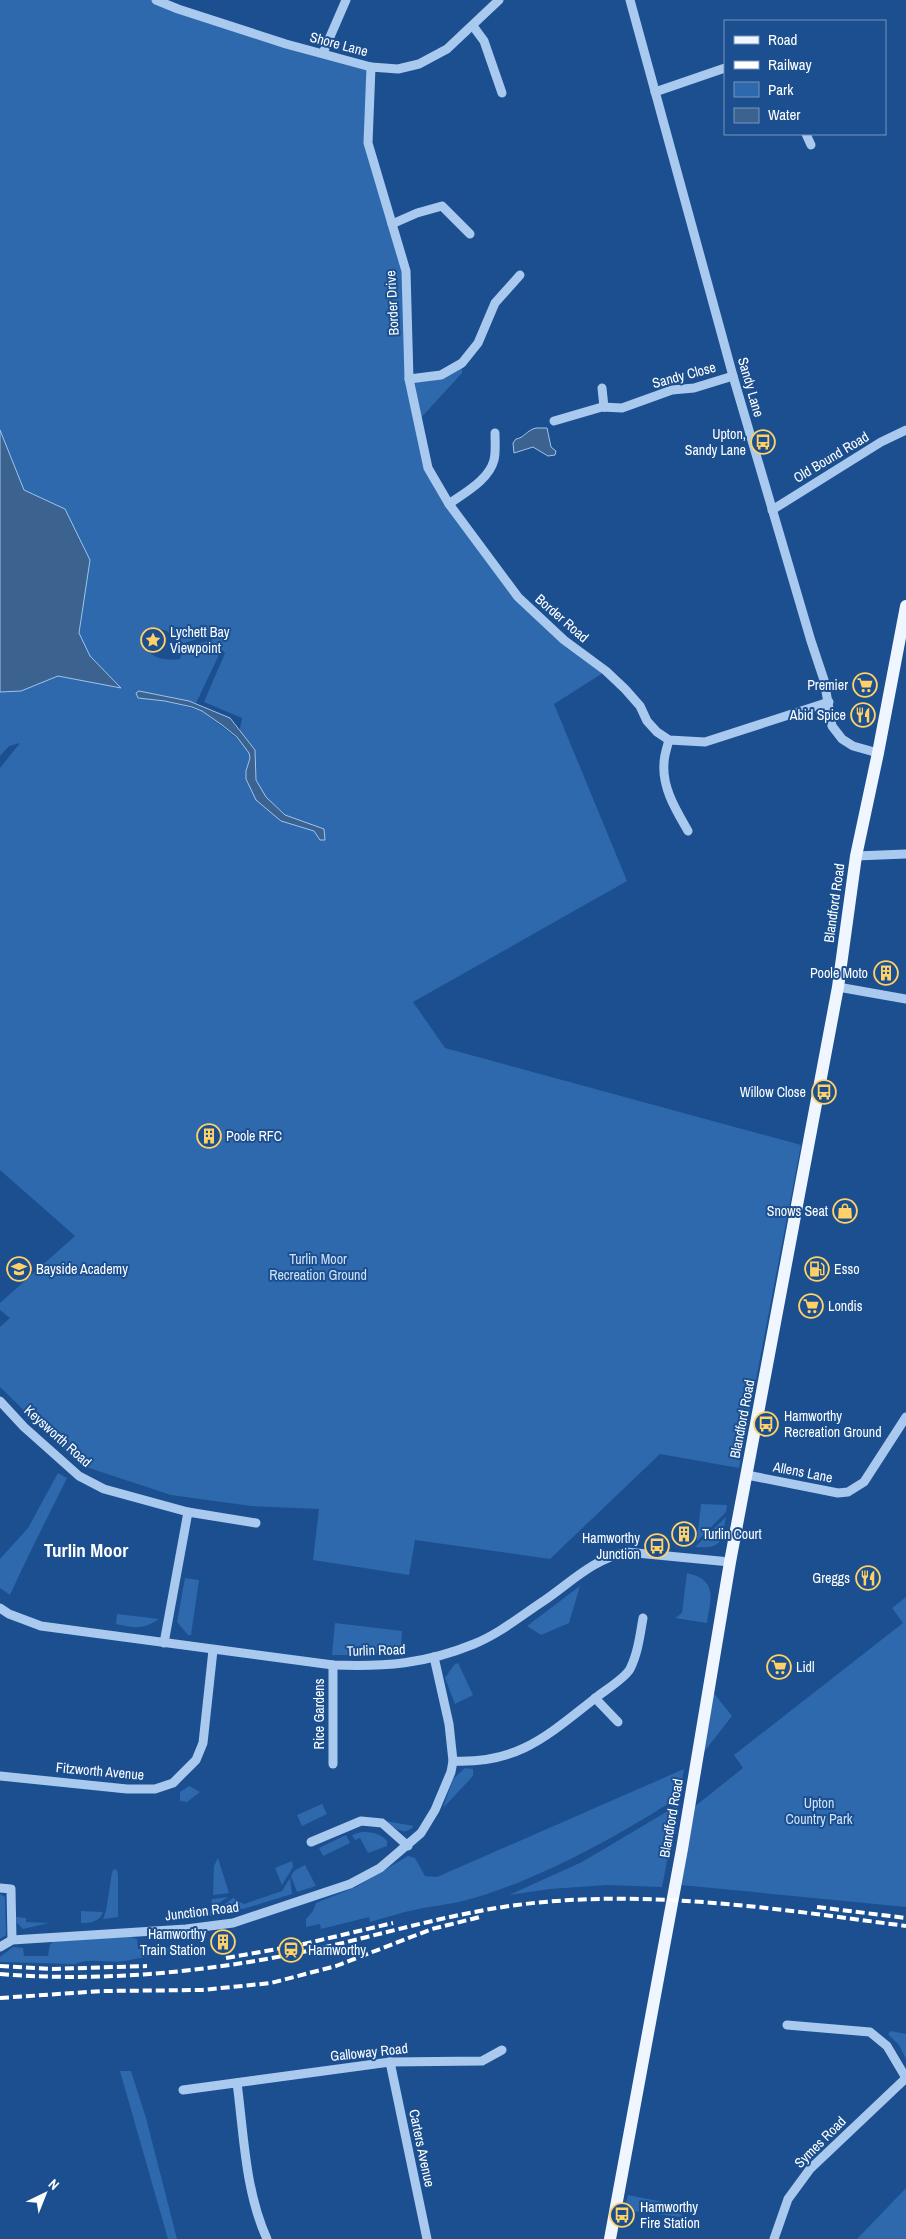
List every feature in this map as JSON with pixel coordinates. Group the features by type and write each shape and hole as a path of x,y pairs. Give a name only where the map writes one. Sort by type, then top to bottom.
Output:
{"main road":[{"name":"Blandford Road","path":"610,2239 683,1839 730,1562 838,987 856,856 906,606"}],"street":[{"name":"Shore Lane","path":"156,0 178,10 286,44 371,67 398,69 419,64 448,49 499,0"},
{"path":"178,10 182,0"},
{"path":"323,53 346,0"},
{"name":"Sandy Lane","path":"630,0 733,376 829,702 832,726 842,739 853,746 878,753"},
{"path":"473,26 484,41 502,93"},
{"name":"Border Drive","path":"371,67 368,143 406,270 409,379 428,468 449,504"},
{"path":"655,92 724,68"},
{"path":"806,135 811,145"},
{"path":"392,224 417,212 442,206 470,234"},
{"path":"409,379 441,375 462,363 478,343 494,303 520,275"},
{"name":"Sandy Close","path":"554,421 604,407 622,408 672,390 694,388 733,376"},
{"path":"602,388 604,407"},
{"name":"Old Bound Road","path":"772,510 881,442 906,430"},
{"path":"449,504 475,485 488,472 493,462 495,433"},
{"name":"Border Road","path":"449,504 518,597 564,640 606,671 640,706 647,721 657,732 669,740"},
{"path":"688,831 671,800 665,779 664,763 669,740 705,742 829,702"},
{"path":"856,856 906,854"},
{"path":"838,987 906,999"},
{"name":"Keysworth Road","path":"0,1401 24,1427 79,1476 104,1489 188,1512 256,1523"},
{"name":"Allens Lane","path":"747,1474 838,1493 848,1492 864,1482 906,1417"},
{"path":"164,1643 188,1512"},
{"name":"Turlin Road","path":"0,1608 9,1614 41,1626 213,1650 333,1665 407,1664 475,1644 505,1627 596,1562 615,1555 626,1552 730,1562"},
{"path":"453,1761 476,1762 497,1759 522,1750 563,1724 630,1672 643,1618"},
{"name":"Fitzworth Avenue","path":"0,1776 127,1789 155,1789 173,1783 196,1760 203,1743 213,1650"},
{"name":"Junction Road","path":"0,1947 12,1940 233,1923 350,1884 380,1868 408,1846 428,1823 447,1783 453,1761 449,1724 434,1657"},
{"name":"Rice Gardens","path":"333,1665 333,1764"},
{"path":"595,1698 618,1722"},
{"path":"311,1842 361,1821 382,1823 408,1846"},
{"path":"0,1888 11,1889 12,1940"},
{"name":"Symes Road","path":"774,2239 788,2199 810,2169 906,2078 887,2046 870,2032 788,2024"},
{"name":"Galloway Road","path":"183,2090 390,2062 476,2061 502,2050"},
{"name":"Carters Avenue","path":"390,2062 427,2239"},
{"path":"237,2083 249,2178 257,2212 267,2239"}],"green space":[{"name":"Turlin Moor Recreation Ground","path":"0,0 156,0 371,67 368,143 406,271 409,379 441,375 462,363 462,373 418,421 428,469 518,597 606,671 554,704 627,881 413,1002 445,1048 801,1145 739,1468 660,1454 550,1559 415,1540 409,1575 313,1560 319,1509 251,1506 171,1495 80,1465 0,1387 0,1327 10,1318 0,1310 0,1303 75,1236 0,1170 0,768 20,743 9,746 0,756","holes":["154,627 167,631 175,640 184,643 210,635 213,639 189,648 182,654 180,659 162,659 149,652 142,642 145,631","220,648 225,653 204,702 242,718 238,739 202,711 165,701 149,700 162,695 196,703 218,657"]},
{"path":"58,1473 67,1478 10,1595 0,1588 0,1559 28,1528"},
{"path":"701,1504 727,1505 726,1512 697,1541"},
{"path":"726,1517 723,1533 716,1545 711,1547 695,1547"},
{"path":"687,1573 704,1580 708,1585 711,1598 707,1623 675,1618 682,1613"},
{"path":"185,1578 199,1580 191,1635 188,1635 177,1622"},
{"path":"580,1586 569,1623 541,1635 527,1626"},
{"name":"Upton Country Park","path":"906,1597 906,1907 681,1885 694,1807 743,1768 734,1755 903,1623 892,1608"},
{"path":"117,1614 159,1619 148,1625 128,1626 116,1624"},
{"path":"335,1623 402,1631 401,1651 363,1655 332,1655"},
{"path":"458,1663 473,1695 455,1704 445,1678 454,1665"},
{"path":"709,1687 732,1716 696,1762"},
{"path":"465,1768 473,1769 473,1776 443,1808 453,1779"},
{"path":"684,1769 679,1797 575,1857 519,1882 463,1901 408,1911 370,1922 369,1917 321,1929 320,1924 306,1927 306,1919 313,1911 316,1903 356,1887 408,1856 415,1858 425,1876 437,1877"},
{"path":"189,1786 200,1792 187,1802 180,1801 180,1792"},
{"path":"322,1804 327,1814 302,1826 297,1815"},
{"path":"678,1805 662,1887 607,1885 550,1889 509,1895 582,1862"},
{"path":"385,1821 414,1826 404,1831 396,1829"},
{"path":"361,1832 379,1835 387,1841 387,1846 368,1853 360,1838 355,1840 352,1835"},
{"path":"346,1835 350,1843 323,1856 319,1848"},
{"path":"218,1858 229,1893 213,1895 214,1866"},
{"path":"292,1861 293,1867 282,1885 275,1868"},
{"path":"305,1865 316,1886 297,1892 291,1876 294,1871"},
{"path":"114,1869 117,1870 118,1875 118,1917 103,1919 112,1872"},
{"path":"290,1878 292,1894 243,1909 221,1907 233,1898 244,1904 282,1891"},
{"path":"0,1894 5,1897 6,1935 0,1939"},
{"path":"228,1897 216,1905 216,1909 237,1912 201,1917 210,1912 212,1899"},
{"path":"81,1911 103,1912 97,1920 81,1923"},
{"path":"16,1917 26,1918 26,1922 49,1923 23,1929 17,1923"},
{"path":"130,1937 137,1939 138,1949 199,1946 200,1951 162,1954 119,1962 87,1961 75,1964 0,1962 0,1957 13,1947 23,1948 24,1956 48,1956 50,1944 55,1941"},
{"path":"891,2031 906,2034 906,2059 899,2045 888,2034"},
{"path":"120,2071 131,2071 146,2118 177,2239 168,2239"},
{"path":"906,2188 906,2239 857,2239"},
{"path":"628,2195 683,2206 681,2217 624,2210"}],"water":[{"path":"536,428 547,428 551,447 556,451 555,455 548,456 533,447 514,453 513,443 516,439"},
{"path":"0,430 24,490 65,509 90,560 79,633 90,656 121,688 58,676 21,691 0,692"},
{"path":"139,691 189,701 230,718 255,750 256,780 266,797 285,815 324,829 325,840 320,840 314,831 281,821 256,800 246,779 250,758 249,753 237,737 202,711 165,701 138,698 136,693"}],"railway":[{"path":"0,1974 73,1977 184,1971 293,1954 489,1909 566,1900 663,1900 712,1903 761,1907 906,1926"},
{"path":"817,1907 906,1918"},
{"path":"0,1998 103,1991 202,1990 271,1983 336,1966 432,1929 480,1917"},
{"path":"226,1958 295,1946 393,1923"},
{"path":"0,1966 52,1969 147,1966"}],"place":[{"name":"Upton, Sandy Lane","path":"763,442"},
{"name":"Lychett Bay Viewpoint","path":"153,640"},
{"name":"Premier","path":"865,685"},
{"name":"Abid Spice","path":"863,715"},
{"name":"Poole Moto","path":"886,973"},
{"name":"Willow Close","path":"824,1092"},
{"name":"Poole RFC","path":"209,1136"},
{"name":"Snows Seat","path":"845,1211"},
{"name":"Bayside Academy","path":"19,1269"},
{"name":"Esso","path":"817,1269"},
{"name":"Londis","path":"811,1306"},
{"name":"Hamworthy Recreation Ground","path":"766,1424"},
{"name":"Turlin Court","path":"684,1534"},
{"name":"Hamworthy Junction","path":"657,1546"},
{"name":"Greggs","path":"868,1578"},
{"name":"Lidl","path":"779,1667"},
{"name":"Hamworthy Train Station","path":"223,1942"},
{"name":"Hamworthy","path":"291,1950"},
{"name":"Hamworthy Fire Station","path":"622,2215"}],"district":[{"name":"Turlin Moor","path":"86,1550"}]}
